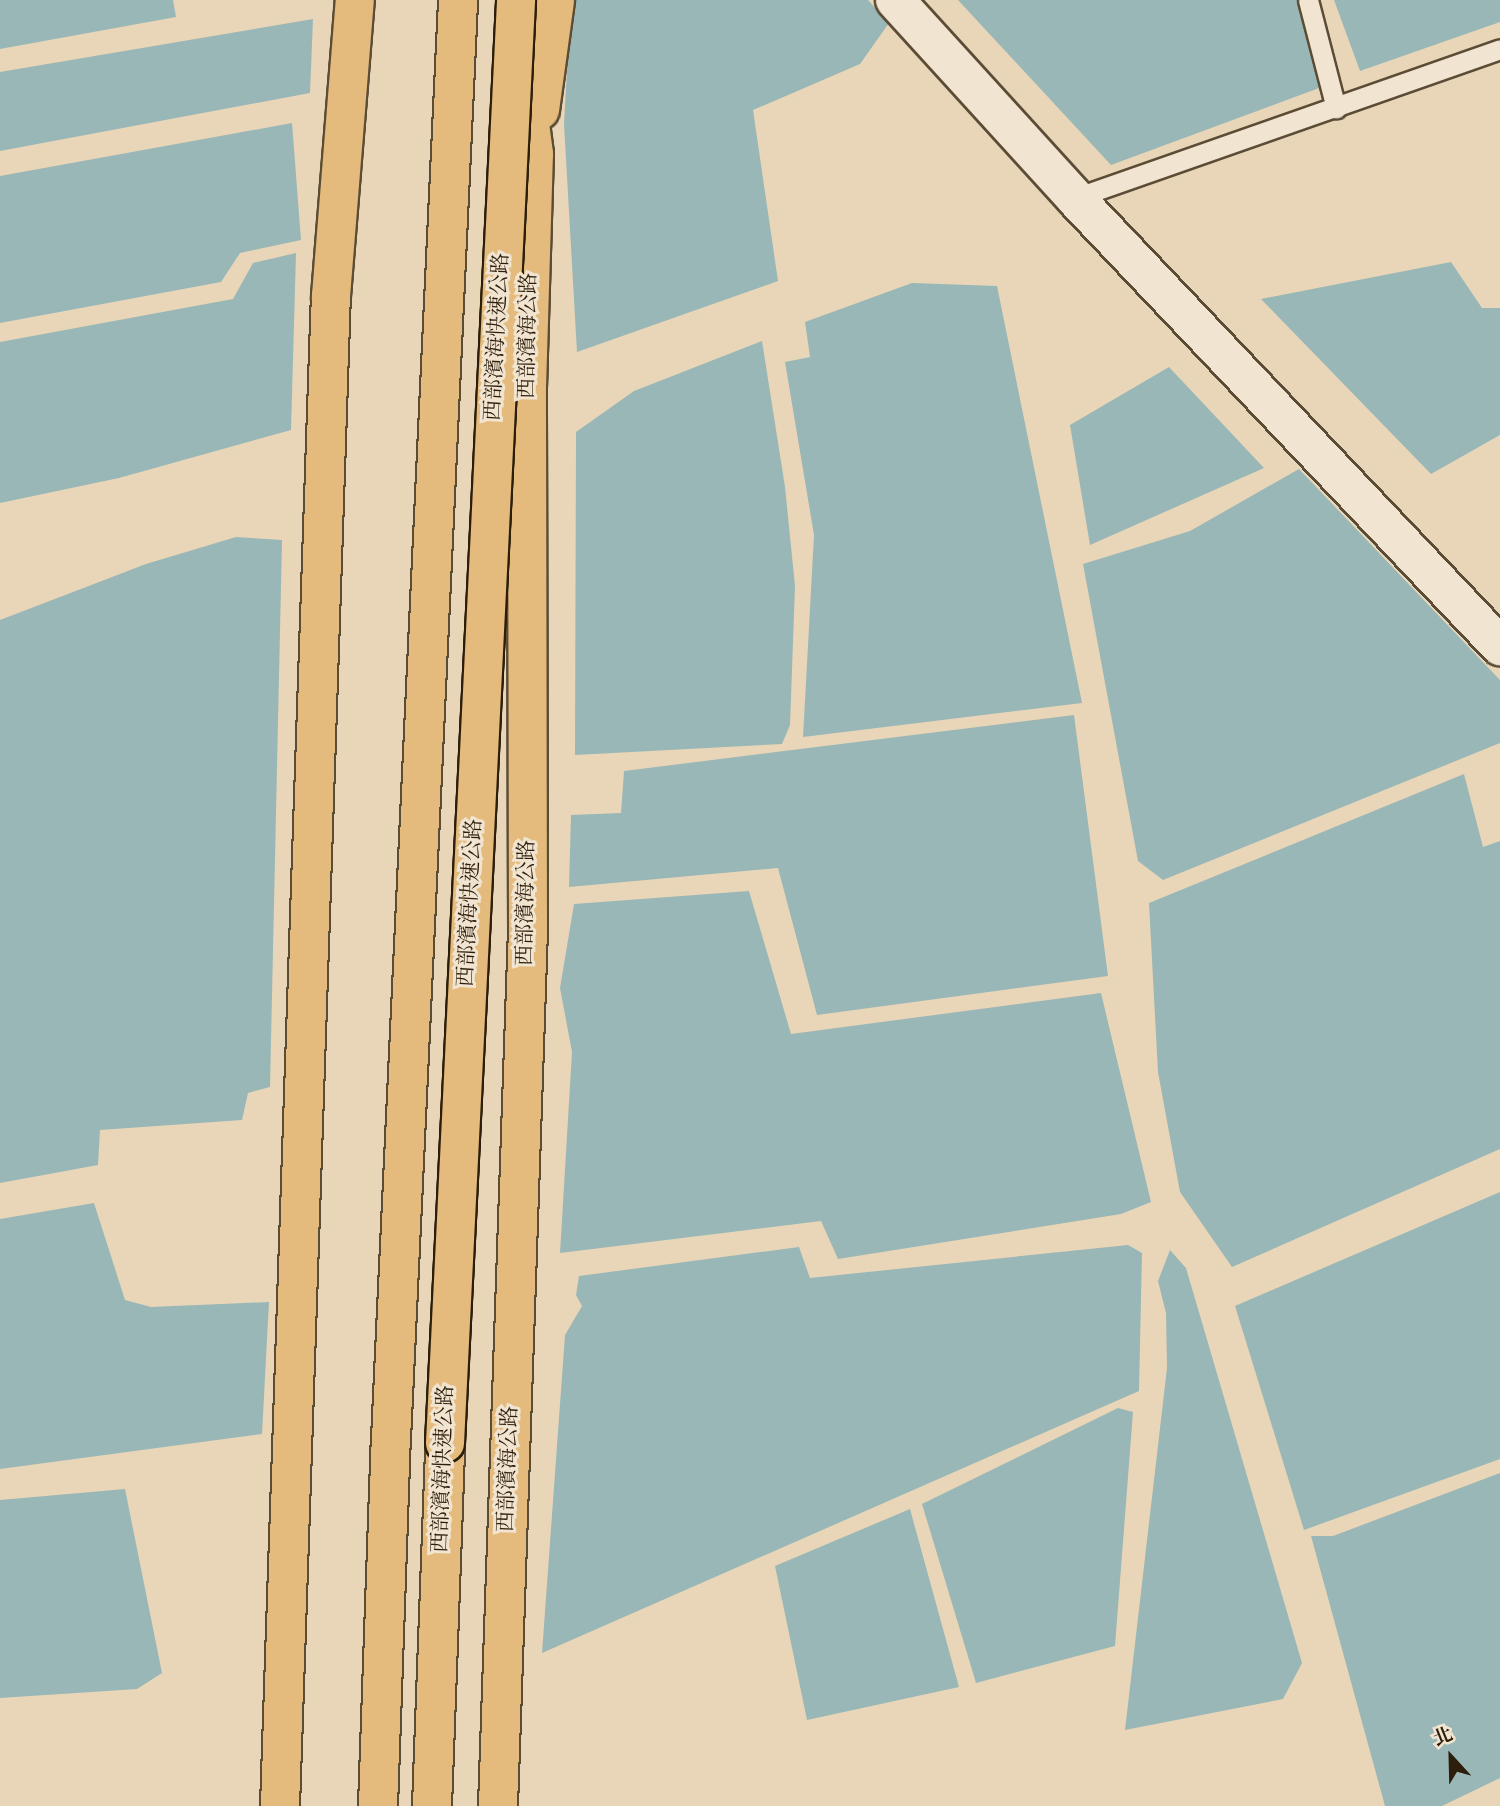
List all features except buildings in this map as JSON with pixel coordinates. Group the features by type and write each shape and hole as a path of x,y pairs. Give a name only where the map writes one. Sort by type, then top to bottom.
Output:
{"main road":[{"path":"280,1806 331,296 355,0"},
{"path":"378,1806 391,1439 458,0"},
{"name":"西部濱海公路","path":"498,1806 528,931 527,388 534,154 515,0"},
{"name":"西部濱海快速公路","path":"432,1806 444,1443 515,0"},
{"path":"534,154 555,0"}],"street":[{"path":"895,0 1075,198 1500,646"}],"lane":[{"path":"1308,0 1336,108"},
{"path":"1075,198 1500,49"}],"water":[{"path":"0,0 173,0 176,17 0,49"},
{"path":"571,0 868,0 889,23 860,64 753,110 778,281 577,352 564,124"},
{"path":"958,0 1312,0 1338,81 1111,165"},
{"path":"1334,0 1500,0 1500,22 1360,71"},
{"path":"313,19 310,93 0,151 0,72"},
{"path":"292,123 301,240 240,253 221,282 0,323 0,176"},
{"path":"296,253 291,430 119,478 0,503 0,342 233,299 253,263"},
{"path":"1451,262 1482,308 1500,308 1500,435 1431,474 1261,299"},
{"path":"912,283 997,286 1082,703 803,737 814,535 785,362 810,357 805,322"},
{"path":"762,341 785,487 795,586 790,725 782,744 575,755 576,432 634,391"},
{"path":"1169,367 1264,468 1090,545 1070,425"},
{"path":"1299,469 1500,680 1500,743 1163,880 1138,861 1083,564 1190,531"},
{"path":"236,537 282,540 270,1087 248,1093 242,1120 100,1130 98,1165 0,1183 0,620 146,564"},
{"path":"1074,715 1108,976 817,1015 778,868 569,887 571,815 621,813 624,771"},
{"path":"1464,774 1483,847 1500,841 1500,1149 1232,1267 1180,1192 1158,1072 1149,903"},
{"path":"749,891 791,1034 1101,993 1151,1202 1121,1214 838,1259 821,1221 560,1253 572,1052 560,988 574,904"},
{"path":"1500,1192 1500,1459 1304,1530 1235,1306"},
{"path":"94,1203 125,1300 151,1307 269,1302 262,1434 0,1469 0,1219"},
{"path":"1128,1245 1142,1253 1139,1391 542,1653 565,1335 582,1306 576,1295 579,1276 799,1247 810,1278"},
{"path":"1170,1250 1186,1268 1302,1663 1283,1699 1125,1730 1167,1368 1166,1313 1158,1281"},
{"path":"1118,1408 1133,1412 1115,1646 976,1683 922,1504"},
{"path":"1500,1473 1500,1778 1442,1806 1385,1806 1311,1536 1333,1536"},
{"path":"125,1489 162,1673 137,1689 0,1698 0,1500"},
{"path":"910,1509 959,1687 807,1720 775,1566"}]}
